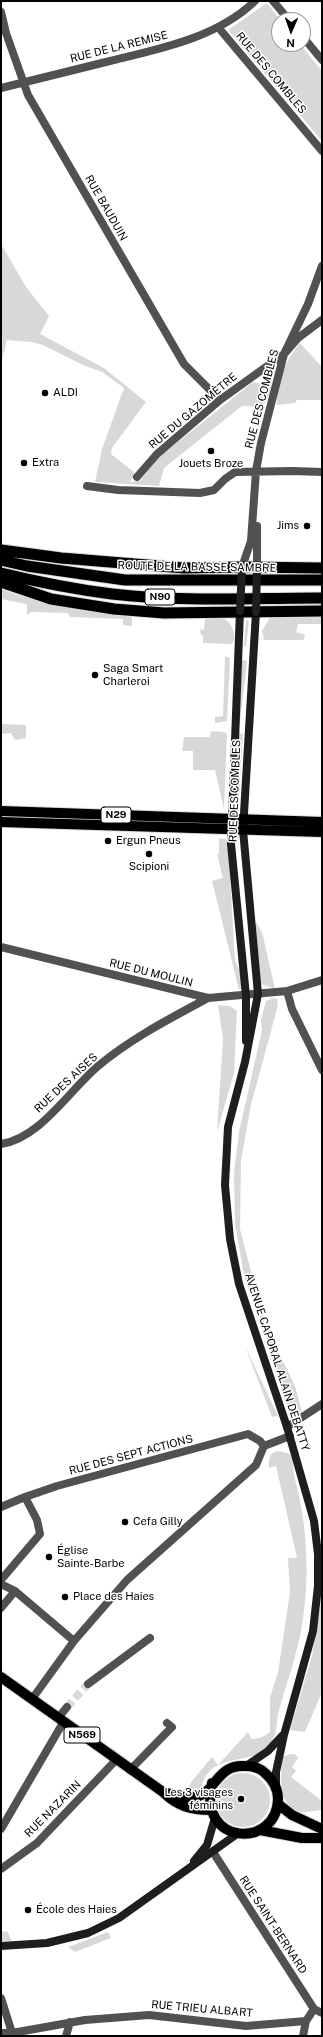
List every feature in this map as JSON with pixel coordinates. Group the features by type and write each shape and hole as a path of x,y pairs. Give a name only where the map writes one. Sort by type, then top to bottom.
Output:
{"highway":[{"path":"1,550 128,565 184,568 242,566 322,568"},
{"name":"ROUTE DE LA BASSE SAMBRE","path":"1,560 27,566 125,580 322,580"},
{"name":"N90","path":"1,573 46,584 113,594 182,598 322,598"},
{"path":"1,582 51,599 114,609 164,613 322,611"}],"main road":[{"name":"RUE DES COMBLES","path":"242,566 231,830 246,996 246,1062"},
{"name":"RUE DES COMBLES","path":"257,567 256,612 243,830 258,994"},
{"name":"N29","path":"1,811 322,822"},
{"name":"N29","path":"1,822 322,832"},
{"name":"N29","path":"295,831 322,827"},
{"name":"AVENUE CAPORAL ALAIN DEBATTY","path":"258,994 246,1062 228,1127 225,1185 230,1239 239,1284 290,1436 314,1521 318,1554 318,1586 313,1632 284,1735 276,1772 276,1788"},
{"name":"N569","path":"1,1677 163,1792 179,1806 213,1814"},
{"path":"246,1766 268,1752 284,1735"},
{"name":"N569","path":"163,1792 188,1797 197,1796 204,1793 224,1771 240,1765 246,1766"},
{"path":"213,1814 222,1826 237,1834 249,1834 260,1830 273,1818 278,1804 276,1788 270,1777 263,1771 246,1766"},
{"path":"190,1867 207,1845 213,1814 209,1795 212,1784"},
{"path":"278,1804 292,1815 322,1829"},
{"path":"260,1830 302,1838 322,1838"},
{"path":"1,1946 47,1943 88,1933 119,1918 237,1834"}],"street":[{"name":"RUE DE LA REMISE","path":"1,88 164,48 218,27 255,1"},
{"path":"273,1 282,12"},
{"name":"RUE BAUDUIN","path":"1,12 28,95 184,364 220,400"},
{"name":"RUE DES COMBLES","path":"218,27 322,151"},
{"path":"311,47 322,60"},
{"name":"RUE DES COMBLES","path":"242,566 251,541 256,471 261,443 284,354 308,304 322,266"},
{"name":"RUE DU GAZOMÈTRE","path":"137,477 157,454 220,400 284,354 298,338 322,320"},
{"name":"RUE DES COMBLES","path":"256,471 257,567"},
{"path":"87,486 118,490 200,492 214,490 235,472 322,472"},
{"name":"RUE DU MOULIN","path":"1,947 208,998 246,996 298,989 322,980"},
{"path":"287,990 292,1009 322,1070"},
{"name":"RUE DES AISES","path":"1,1144 25,1136 96,1068 141,1035 208,998"},
{"path":"287,1427 322,1404"},
{"name":"RUE DES SEPT ACTIONS","path":"1,1507 25,1496 248,1434 260,1441 264,1446"},
{"path":"32,1699 74,1641 127,1580 256,1465 264,1446 290,1436"},
{"path":"1,1580 40,1534 37,1520 25,1496"},
{"path":"1,1584 15,1591 74,1641"},
{"path":"1,1608 15,1591"},
{"path":"88,1684 150,1638"},
{"path":"1,1828 62,1719 67,1707"},
{"path":"130,1770 172,1727 167,1723"},
{"name":"RUE NAZARIN","path":"1,1869 37,1843 116,1760"},
{"name":"RUE SAINT-BERNARD","path":"213,1852 314,2009"},
{"path":"1,1998 13,2035"},
{"path":"303,2036 306,2021 314,2009 322,2013"},
{"name":"RUE TRIEU ALBART","path":"1,2033 13,2035 70,2022 149,2015 246,2026 306,2021"},
{"path":"66,2036 70,2022"}],"shaded area":[{"path":"267,3 274,12 271,12 271,52 307,52 322,71 322,141 228,30"},
{"path":"1,244 26,287 49,316 40,334 104,368 146,402 112,448 111,454 135,473 130,482 140,481 158,458 253,382 273,387 263,407 242,406 164,468 159,486 95,482 102,449 124,388 102,372 83,365 43,345 31,342 7,340 1,364"},
{"path":"300,343 322,367 322,400 297,400 295,403 277,405 278,388 282,372"},
{"path":"1,589 32,599 128,615 132,618 132,626 123,625 123,619 70,617 68,613 30,612 30,614 27,614 27,604 1,599"},
{"path":"272,614 322,615 322,624 298,624 296,632 305,635 304,640 264,640 262,631"},
{"path":"205,617 222,618 228,621 234,634 232,644 203,643 203,636 201,635 200,629 204,630"},
{"path":"246,620 249,621 246,647 244,646"},
{"path":"225,656 230,658 227,721 215,723 215,717 223,716"},
{"path":"242,660 247,661 239,722"},
{"path":"1,724 26,725 26,738 15,740 11,733 1,734"},
{"path":"211,731 224,732 227,734 224,809 215,770 193,770 193,751 182,751 184,737 210,737"},
{"path":"238,733 243,734 239,798 237,799"},
{"path":"219,838 226,839 228,842 235,961 240,971 241,988 239,990 212,881 223,878 217,854 219,854"},
{"path":"254,923 257,923 262,932 275,989 258,983"},
{"path":"274,998 277,999 278,1005 251,1105 241,1160 240,1229 264,1322 295,1386 302,1412 289,1414 263,1325 245,1280 235,1225 234,1173 239,1132 262,1030 261,1020 266,1001"},
{"path":"218,1005 230,1006 237,1011 234,1073 217,1132 223,1039"},
{"path":"245,1346 278,1416 272,1417"},
{"path":"278,1451 290,1454 292,1461 303,1519 307,1575 301,1631 278,1712 274,1737 268,1747 260,1753 251,1757 221,1764 212,1769 205,1777 201,1790 191,1795 184,1795 192,1781 212,1757 218,1765 248,1732 251,1739 256,1739 270,1732 270,1697 278,1673 290,1592 288,1558 297,1558 276,1466 269,1468 271,1455"},
{"path":"322,1575 322,1692 305,1732 290,1730 312,1656 320,1608"},
{"path":"295,1754 298,1758 292,1767 296,1771 291,1777 322,1801 322,1810 297,1813 286,1800 282,1787 281,1757"},
{"path":"243,1773 253,1775 262,1781 268,1790 270,1800 268,1810 262,1819 253,1825 243,1827 233,1825 224,1819 218,1810 216,1800 218,1790 224,1781 233,1775"},
{"path":"1,1930 3,1932 7,1931 12,1941 1,1941"},
{"path":"108,1932 111,1938 75,1952 68,1947"}],"tunnel":[{"path":"67,1707 88,1684"}],"place":[{"name":"ALDI","path":"45,393"},
{"name":"Jouets Broze","path":"211,451"},
{"name":"Extra","path":"24,463"},
{"name":"Jims","path":"307,526"},
{"name":"Saga Smart Charleroi","path":"95,675"},
{"name":"Ergun Pneus","path":"108,841"},
{"name":"Scipioni","path":"149,854"},
{"name":"Cefa Gilly","path":"125,1522"},
{"name":"Église Sainte-Barbe","path":"49,1557"},
{"name":"Place des Haies","path":"65,1597"},
{"name":"Les 3 visages féminins","path":"241,1799"},
{"name":"École des Haies","path":"28,1910"}]}
